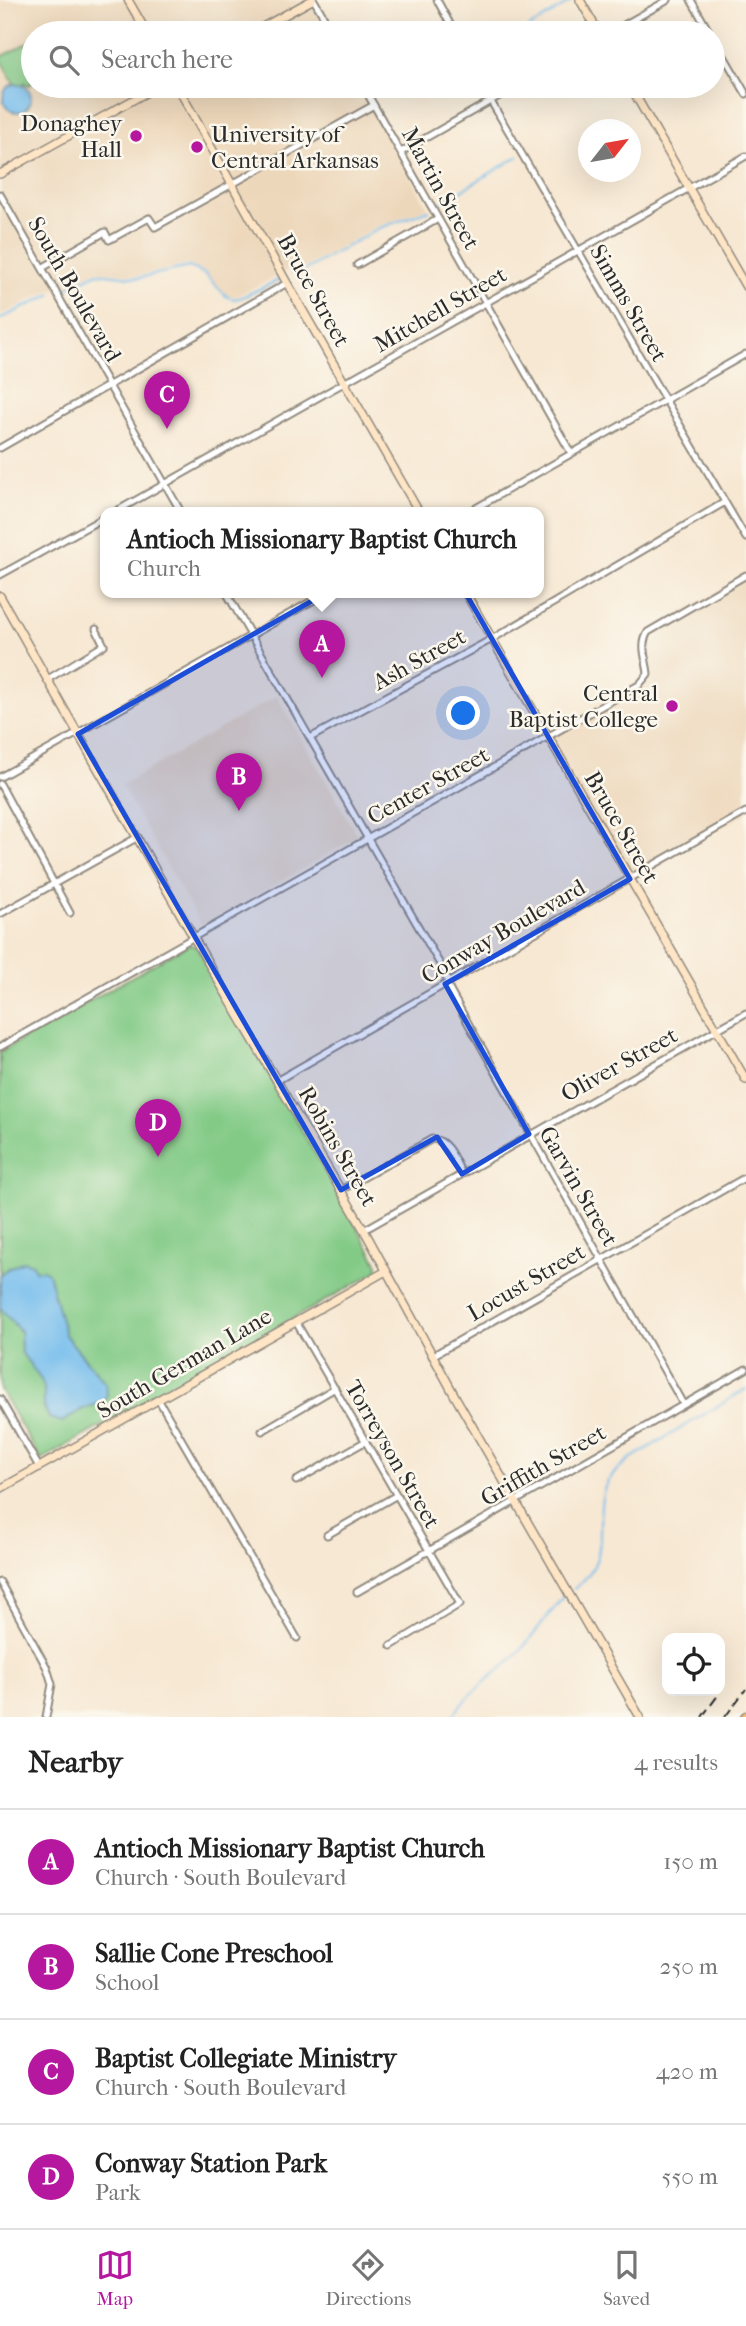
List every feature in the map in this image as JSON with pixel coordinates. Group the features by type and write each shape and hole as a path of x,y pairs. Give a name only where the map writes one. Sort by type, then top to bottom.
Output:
{"street":[{"path":"128,0 140,21"},
{"path":"274,21 313,0 326,21"},
{"path":"437,0 448,21"},
{"path":"580,0 592,21"},
{"path":"631,21 668,0"},
{"path":"691,0 704,21"},
{"path":"725,58 746,94"},
{"path":"0,174 136,98"},
{"name":"Bruce Street","path":"184,98 416,507"},
{"name":"Martin Street","path":"370,98 571,453"},
{"name":"Simms Street","path":"488,98 746,538"},
{"path":"401,152 495,98"},
{"path":"636,98 746,287"},
{"path":"42,268 105,232 109,240 149,218 155,227 374,106"},
{"name":"Mitchell Street","path":"123,507 746,156"},
{"name":"South Boulevard","path":"0,194 178,507"},
{"path":"357,265 438,219"},
{"path":"0,448 287,283"},
{"path":"478,507 746,355"},
{"name":"Ash Street","path":"310,738 492,639 725,502"},
{"path":"0,575 100,520"},
{"name":"Center Street","path":"0,1047 645,680 648,674 643,647 648,632 746,575"},
{"name":"Robins Street","path":"0,596 640,1717"},
{"path":"229,598 444,973 447,983"},
{"path":"0,777 318,598"},
{"name":"Bruce Street","path":"468,598 746,1080"},
{"path":"48,679 104,645 96,629"},
{"path":"0,784 71,913"},
{"name":"Conway Boulevard","path":"278,1080 746,812"},
{"path":"0,914 138,837"},
{"name":"Garvin Street","path":"447,983 529,1135 683,1404"},
{"name":"Oliver Street","path":"364,1230 746,1013"},
{"path":"341,1190 432,1139 446,1145 463,1174"},
{"name":"Locust Street","path":"432,1356 746,1177"},
{"name":"South German Lane","path":"0,1489 386,1271"},
{"name":"Torreyson Street","path":"296,1322 460,1604 391,1646"},
{"name":"Griffith Street","path":"357,1592 746,1369"},
{"path":"262,1430 335,1388"},
{"path":"0,1399 39,1468"},
{"path":"158,1399 297,1638"},
{"path":"296,1481 366,1441"},
{"path":"327,1535 397,1495"},
{"path":"0,1582 47,1668 52,1684 46,1717"}],"highlighted area":[{"path":"431,533 630,879 445,984 529,1134 462,1174 437,1137 341,1190 78,734"}],"shaded area":[{"name":"University of Central Arkansas","path":"0,0 310,0 322,21 21,21 21,98 366,98 428,208 374,228 301,270 288,270 235,297 225,294 205,272 187,265 137,276 96,271 0,316"},
{"name":"Central Baptist College","path":"746,575 746,813 630,879 548,737 648,674 648,632"},
{"path":"277,696 358,837 202,927 121,785"}],"green space":[{"path":"21,46 21,85 14,84 0,58"},
{"path":"189,944 197,947 378,1264 378,1271 41,1460 0,1390 0,1052"}],"water":[{"path":"17,84 21,86 21,98 31,98 27,108 17,112 7,108 3,98 7,88"},
{"path":"24,1261 33,1264 35,1270 48,1273 65,1335 106,1384 104,1402 83,1409 62,1422 49,1418 44,1407 41,1380 21,1352 20,1331 0,1308 0,1275"}],"waterway":[{"path":"540,21 573,0"},
{"path":"437,205 519,156"},
{"path":"291,273 302,272 377,229 429,210"},
{"path":"63,290 98,273 138,278 189,267 205,274 226,296 233,299 279,280"},
{"path":"0,319 52,294"},
{"path":"574,1589 594,1566 598,1555 603,1493 614,1474 630,1459 746,1389"},
{"path":"452,1717 474,1692 522,1649 563,1597"}],"railway":[{"path":"725,1717 746,1689"},
{"path":"702,1717 718,1696"}],"place":[{"name":"Donaghey Hall","path":"136,136"},
{"name":"University of Central Arkansas","path":"197,147"},
{"name":"Baptist Collegiate Ministry","path":"167,429"},
{"name":"Antioch Missionary Baptist Church","path":"322,678"},
{"name":"Central Baptist College","path":"672,706"},
{"name":"Sallie Cone Preschool","path":"239,811"},
{"name":"Conway Station Park","path":"158,1157"}]}
